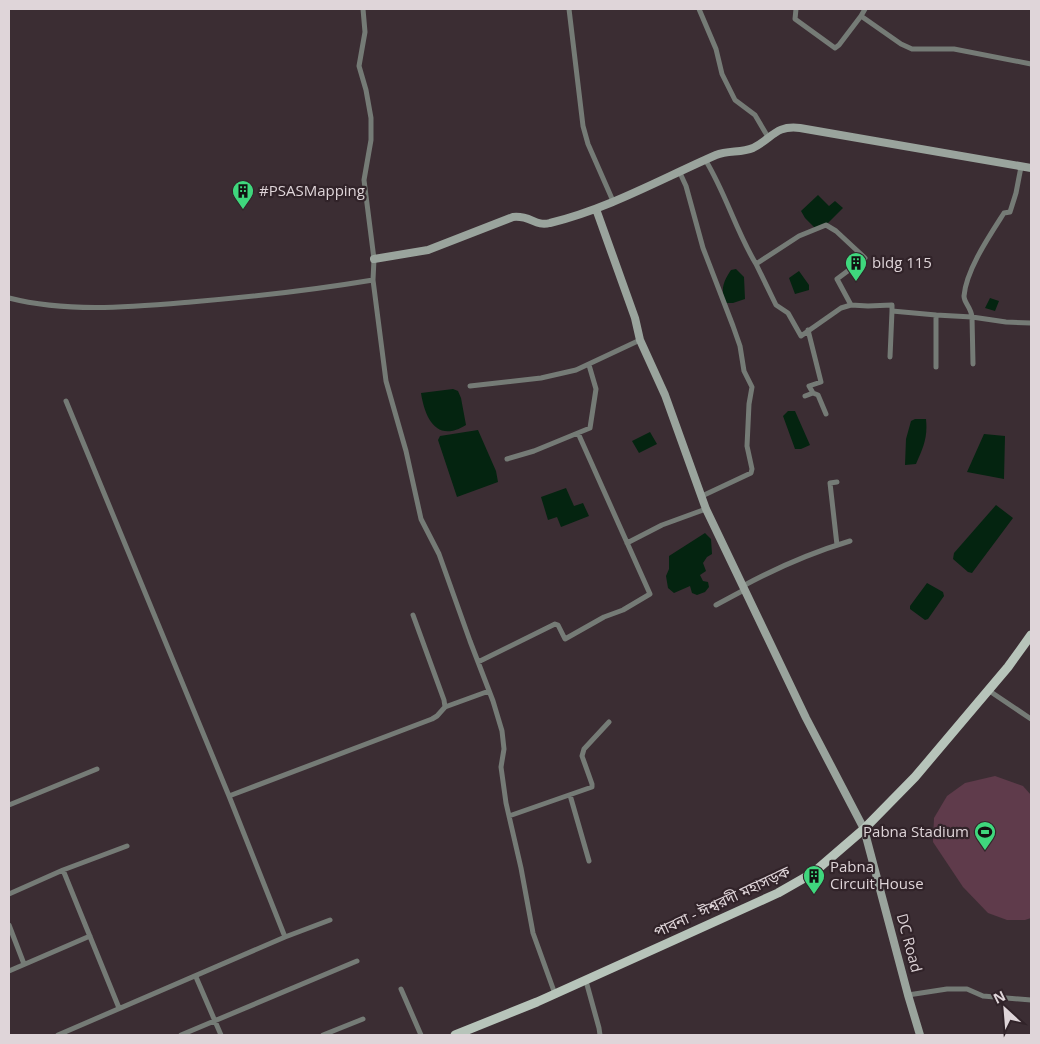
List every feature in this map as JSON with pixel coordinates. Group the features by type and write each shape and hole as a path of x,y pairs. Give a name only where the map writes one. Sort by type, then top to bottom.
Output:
{"main road":[{"name":"পাবনা - ঈশ্বরদী মহাসড়ক","path":"455,1035 465,1033 586,981 778,893 813,873 864,829 915,777 1031,635"}],"street":[{"path":"362,9 365,32 358,66 368,98 371,118 371,140 364,180 374,259 373,280 386,381 406,451 421,519 440,554 502,731 504,749 501,767 509,816 533,932 556,994"},
{"path":"569,9 583,126 588,144 613,201"},
{"path":"699,9 716,49 722,74 736,100 755,115 768,137"},
{"path":"796,9 795,18 835,48 865,9"},
{"path":"861,16 901,44 912,49 954,49 1031,64"},
{"path":"374,259 428,250 513,217 527,217 537,223 548,224 596,209 717,155 754,147 778,131 791,127 1031,168"},
{"path":"706,161 723,191 743,240 776,305 788,314 798,334 801,336 841,308 851,305 892,305 890,357"},
{"path":"973,364 972,317 971,310 965,302 964,296 973,267 1004,213 1010,212 1021,167"},
{"path":"680,173 686,186 703,248 740,346 744,371 752,387 748,410 747,446 752,465 751,473 702,496"},
{"name":"DC Road","path":"596,209 635,318 640,340 665,395 706,509 806,718 864,829 920,1035"},
{"path":"756,264 799,236 826,225 836,231 865,258 837,278 851,305"},
{"path":"9,298 70,308 147,306 309,290 373,280"},
{"path":"892,311 1031,323"},
{"path":"936,315 936,367"},
{"path":"808,330 821,382 809,386 813,393 818,395 826,414"},
{"path":"470,386 560,374 589,365 640,340"},
{"path":"507,460 534,452 590,428 596,389 589,365"},
{"path":"805,396 813,393"},
{"path":"66,401 285,936"},
{"path":"478,662 555,624 558,625 565,639 648,596 649,591 578,433"},
{"path":"836,482 830,483 837,545"},
{"path":"627,543 662,525 706,509"},
{"path":"716,605 785,564 850,541"},
{"path":"413,615 445,707"},
{"path":"988,690 1031,719"},
{"path":"229,796 432,719 445,707 489,691"},
{"path":"509,816 592,787 582,756 584,749 609,722"},
{"path":"9,805 97,769"},
{"path":"570,796 589,861"},
{"path":"9,894 63,870 127,846"},
{"path":"63,870 119,1008"},
{"path":"58,1035 196,977 285,936 330,920"},
{"path":"9,925 24,964"},
{"path":"9,970 90,936"},
{"path":"182,1035 357,961"},
{"path":"196,977 221,1035"},
{"path":"586,981 600,1035"},
{"path":"401,989 421,1035"},
{"path":"908,994 947,989 967,989 982,996 1031,1000"},
{"path":"323,1035 363,1018"}],"shaded area":[{"path":"818,195 829,206 835,201 843,208 827,224 815,228 801,211"},
{"path":"736,269 744,277 745,299 726,303 723,294 724,282 731,270"},
{"path":"799,271 809,285 809,290 795,294 789,278"},
{"path":"990,298 999,301 995,311 985,308"},
{"path":"453,389 458,391 461,398 466,425 456,430 440,430 429,419 421,393"},
{"path":"788,411 795,411 810,445 801,449 795,449 783,416"},
{"path":"926,419 926,437 916,464 905,465 906,439 911,421"},
{"path":"478,430 496,471 498,482 457,497 438,440 440,436"},
{"path":"650,432 657,444 639,453 632,441"},
{"path":"984,434 1005,436 1004,479 967,472"},
{"path":"566,488 574,506 583,503 589,516 561,527 557,517 548,520 541,497"},
{"path":"996,505 1013,518 972,573 968,572 953,559 954,553"},
{"path":"705,533 711,539 712,554 703,563 706,571 700,575 703,581 708,582 709,587 705,592 697,595 692,593 690,586 674,593 668,588 666,576 669,569 669,556"},
{"path":"927,583 943,592 944,596 928,619 925,620 910,609 910,606"},
{"name":"Pabna Stadium","path":"995,776 1023,786 1031,795 1031,918 1025,920 1007,920 988,913 963,887 933,842 934,818 947,796 965,783"}],"place":[{"name":"#PSASMapping","path":"243,210"},
{"name":"bldg 115","path":"856,282"},
{"name":"Pabna Stadium","path":"985,851"},
{"name":"Pabna Circuit House","path":"814,895"}]}
